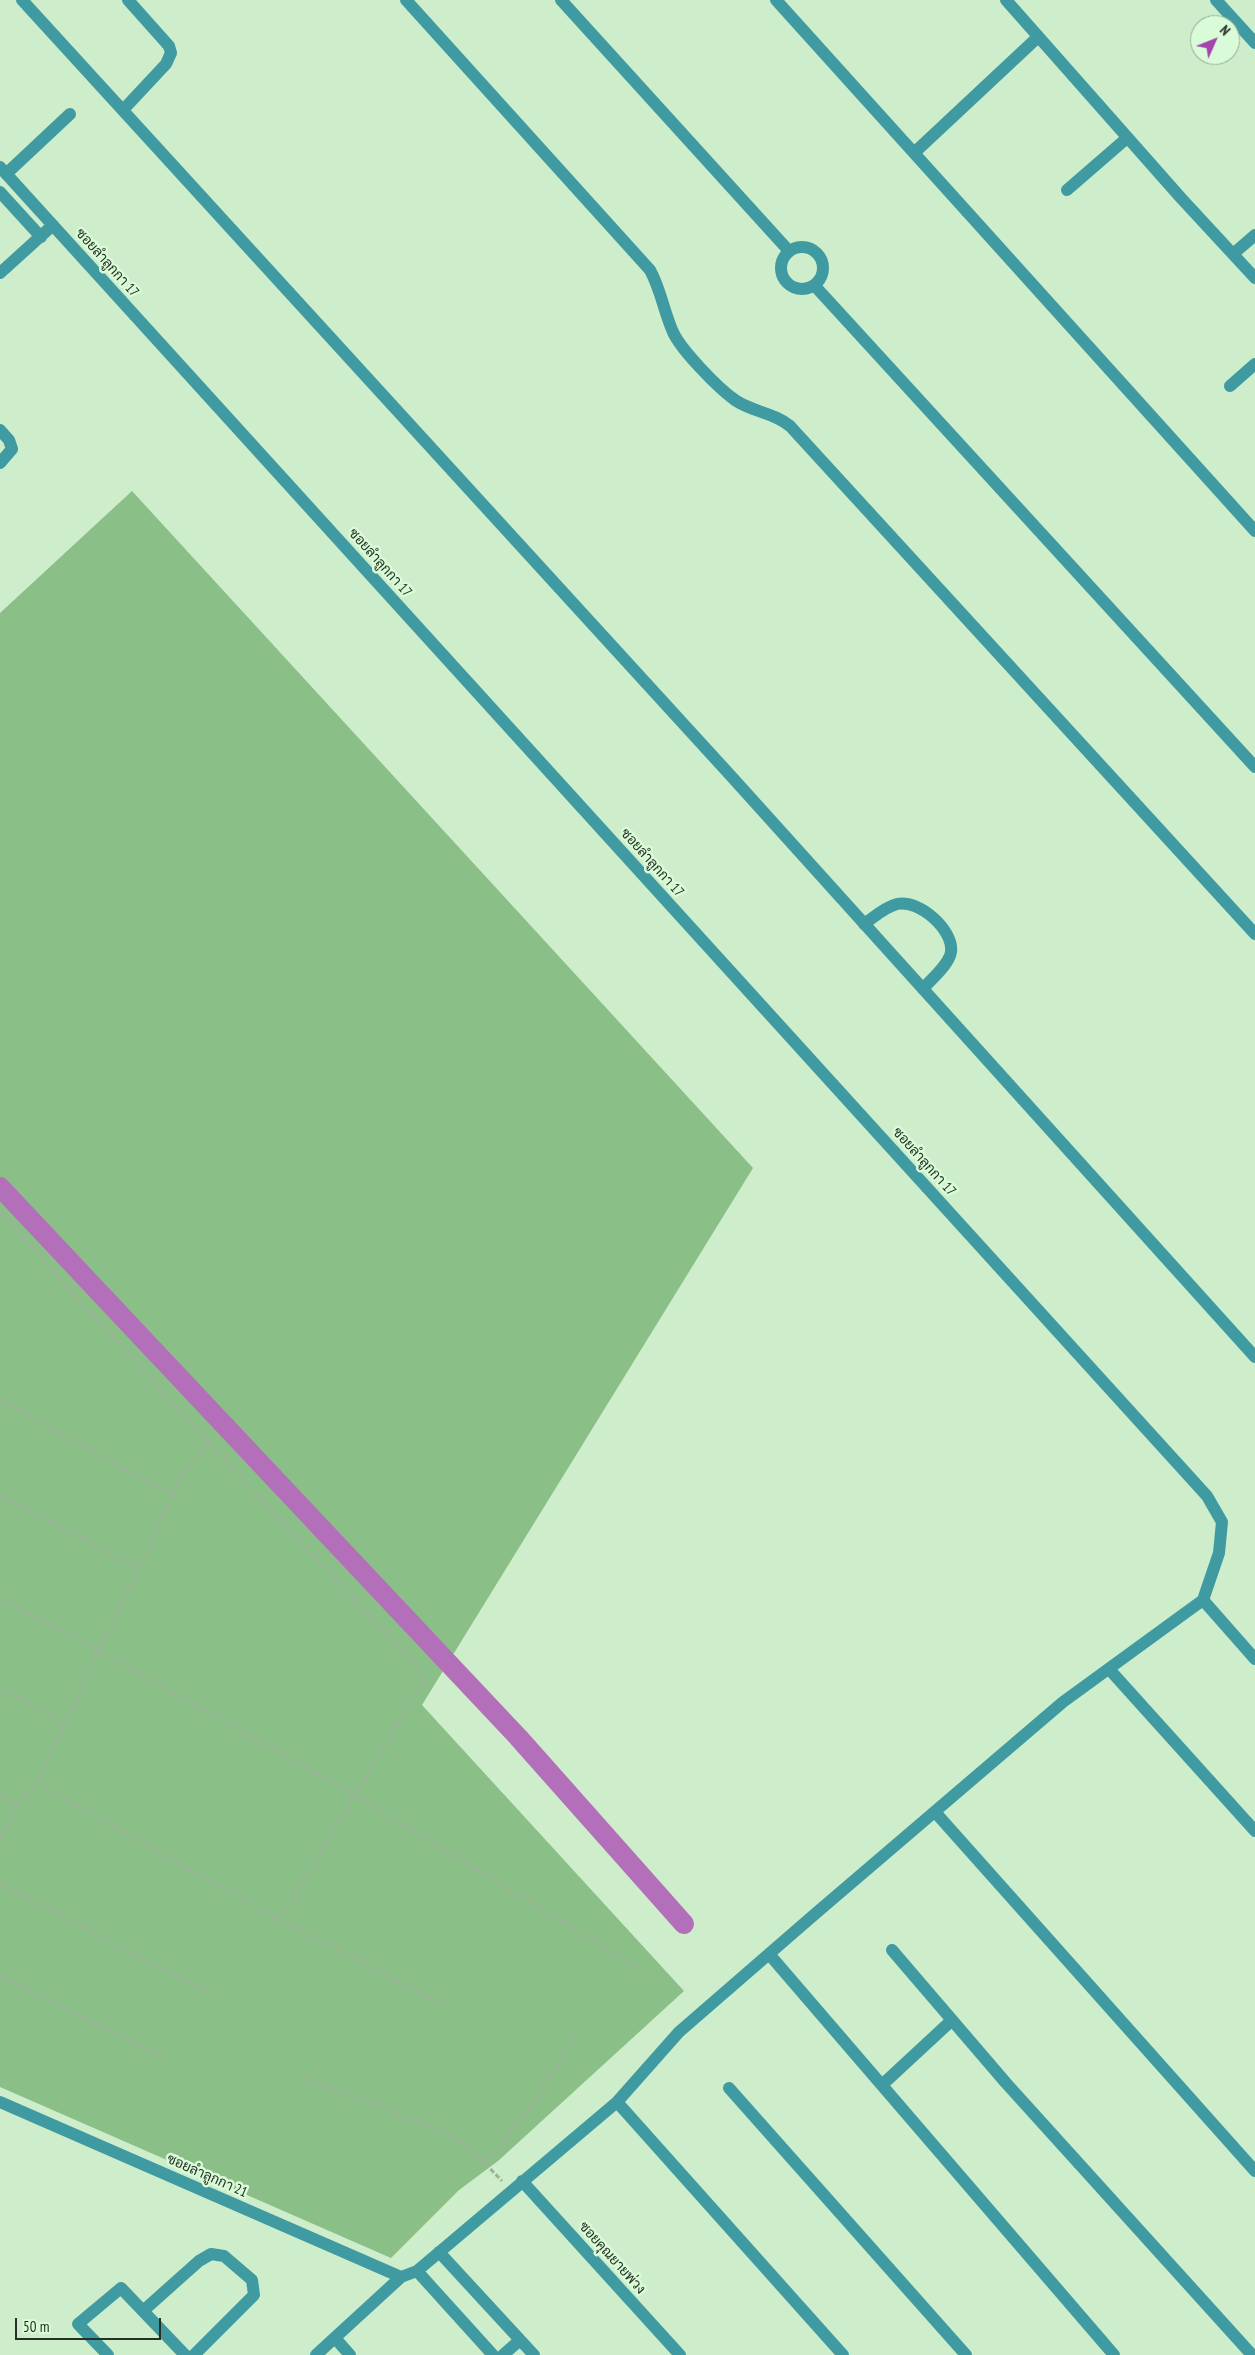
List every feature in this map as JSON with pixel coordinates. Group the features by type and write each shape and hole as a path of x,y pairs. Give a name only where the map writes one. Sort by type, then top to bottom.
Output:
{"street":[{"path":"22,0 864,924 1255,1357"},
{"path":"123,110 166,64 171,53 169,46 128,0"},
{"path":"406,0 650,270 658,284 672,330 680,344 736,401 773,414 790,426 1255,934"},
{"path":"561,0 789,251"},
{"path":"776,0 1255,531"},
{"path":"1006,0 1232,254 1253,272"},
{"path":"1216,0 1255,43"},
{"path":"914,154 1038,37"},
{"path":"3,171 70,114"},
{"path":"1067,190 1127,138"},
{"name":"ซอยลำลูกกา 17","path":"3,171 1207,1496 1222,1522 1219,1553 1203,1600"},
{"path":"0,192 41,237"},
{"path":"0,273 53,225"},
{"path":"1232,254 1255,235"},
{"path":"798,247 807,248 815,252 821,260 823,269 820,278 814,285 806,289 796,288 788,284 782,276 783,258 789,251 798,247"},
{"path":"814,285 1255,767"},
{"path":"1230,386 1255,364"},
{"path":"0,430 9,440 12,450 0,463"},
{"path":"864,924 896,904 910,904 922,908 937,923 948,937 951,952 947,960 923,989"},
{"path":"316,2355 401,2277 417,2270 617,2102 679,2032 1063,1702 1203,1600 1255,1659"},
{"path":"1109,1669 1253,1823"},
{"path":"934,1812 1255,2171"},
{"path":"892,1950 951,2021 1252,2355"},
{"path":"769,1954 1114,2355"},
{"path":"882,2084 951,2021"},
{"path":"729,2088 966,2355"},
{"name":"ซอยลำลูกกา 21","path":"0,2102 401,2277"},
{"path":"617,2102 843,2355"},
{"name":"ซอยคุณยายพ่วง","path":"522,2182 680,2355"},
{"path":"439,2252 534,2355"},
{"path":"143,2311 199,2261 211,2254 224,2256 252,2280 254,2295 194,2355"},
{"path":"417,2270 493,2355"},
{"path":"108,2355 78,2324 121,2288 185,2355"},
{"path":"335,2338 350,2355"},
{"path":"503,2355 520,2340"}],"path":[{"path":"0,1212 208,1442 426,1677 279,1920"},
{"path":"0,1400 173,1496"},
{"path":"0,1842 17,1803 37,1783 184,1472 208,1442"},
{"path":"0,1496 139,1568"},
{"path":"0,1598 100,1651 354,1795 644,1972"},
{"path":"0,1690 65,1723"},
{"path":"37,1783 279,1920 445,2005"},
{"path":"0,1794 17,1803"},
{"path":"0,1884 210,1993"},
{"path":"0,1975 165,2059"},
{"path":"484,2162 530,2110 575,2036"},
{"path":"304,2078 450,2134 484,2162 511,2191"}],"green space":[{"path":"132,491 753,1168 422,1705 684,1991 498,2161 459,2190 391,2258 0,2087 0,613"}],"waterway":[{"path":"0,1187 518,1737 684,1924"}]}
